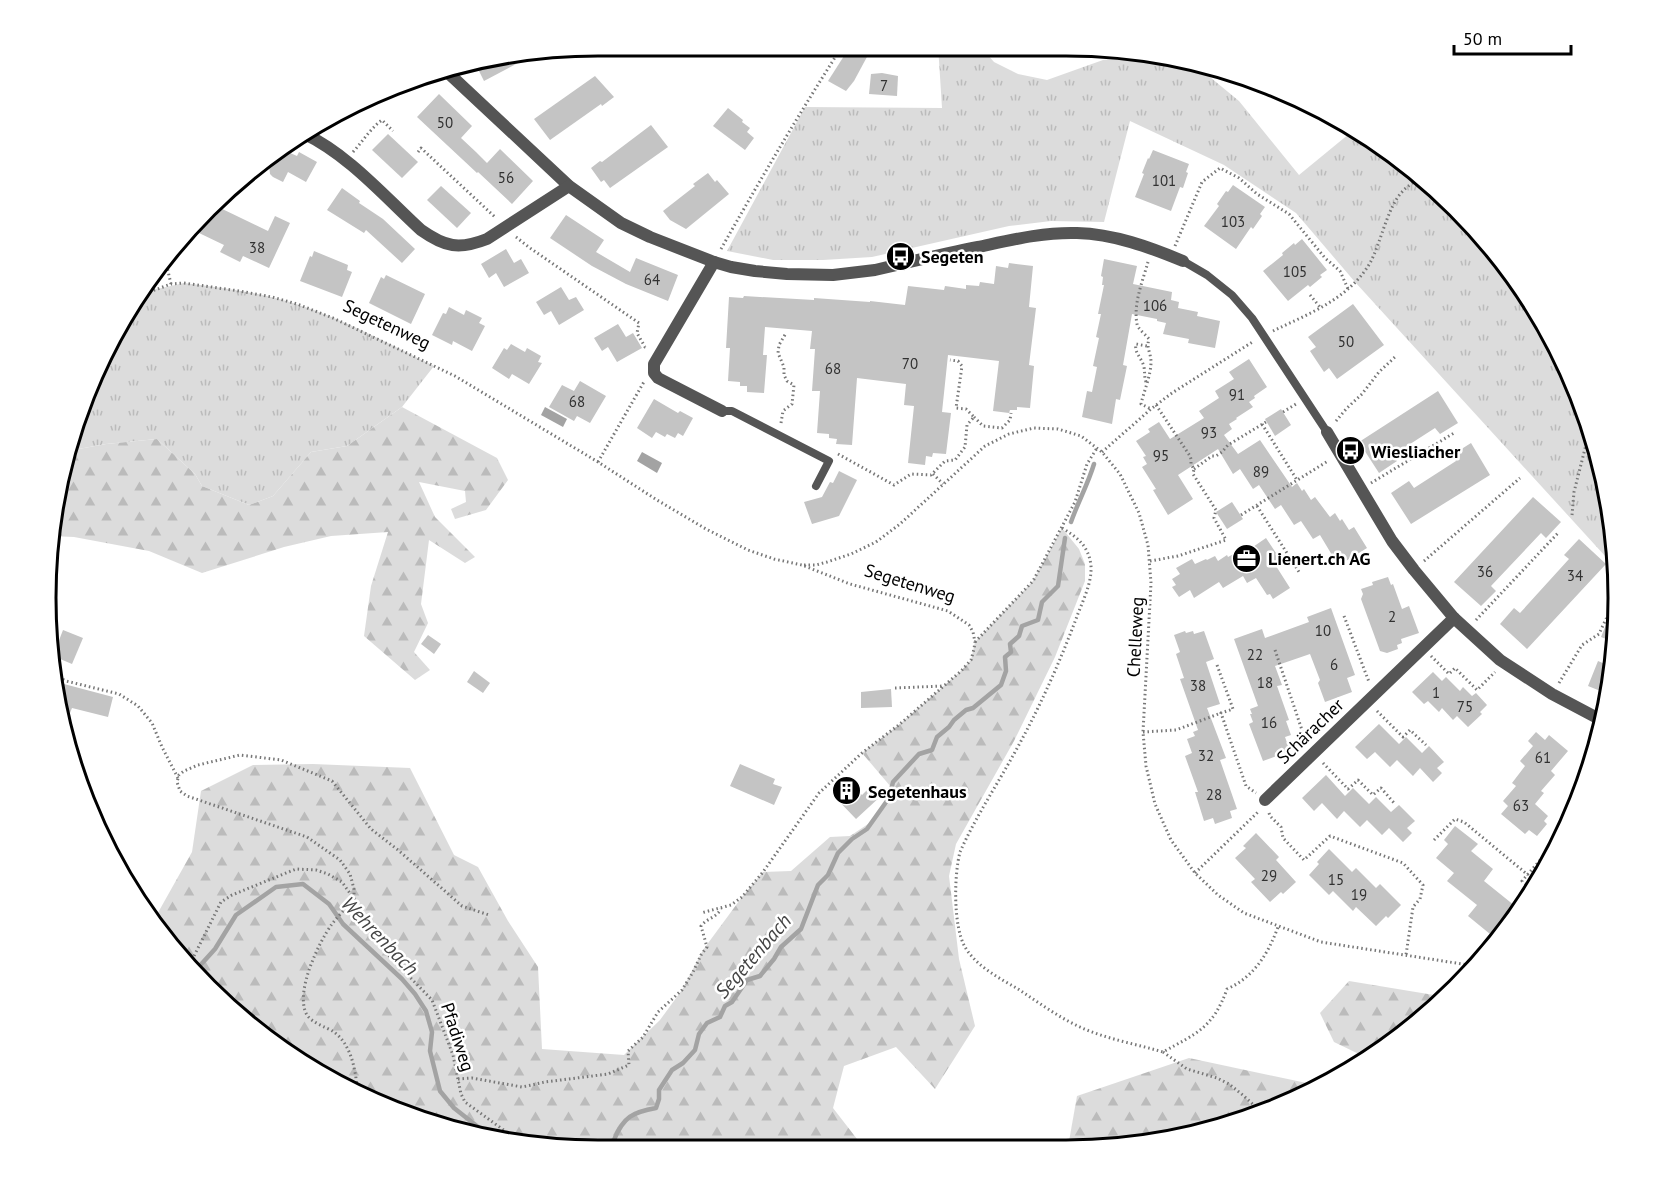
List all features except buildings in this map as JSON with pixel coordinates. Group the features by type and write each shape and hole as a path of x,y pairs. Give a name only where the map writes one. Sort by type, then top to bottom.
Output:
{"street":[{"path":"451,76 569,186 621,223 650,237 731,267 787,274 833,275 875,270 1016,238 1078,233 1130,241 1183,261"},
{"path":"312,138 346,160 421,230 435,240 449,245 461,247 487,238 569,186"},
{"path":"714,262 654,364 654,373 658,378 722,411"},
{"path":"1327,432 1392,541 1454,618 1504,663 1552,694 1595,717"},
{"name":"Schäracher","path":"1265,800 1454,618"}],"lane":[{"path":"1183,261 1207,275 1232,295 1264,334 1327,432"},
{"path":"722,411 732,411 829,461 816,486"}],"path":[{"path":"714,262 769,164 836,56"},
{"path":"346,160 363,142 372,127 382,120 393,131"},
{"path":"418,152 421,148 530,248 639,323 637,333 645,347 659,356"},
{"path":"1171,256 1202,182 1221,168 1239,178 1257,194 1289,214 1325,258 1340,271 1348,289"},
{"path":"1102,452 1172,393 1264,334 1320,308 1348,289 1369,264 1401,193 1414,182"},
{"path":"167,269 171,284"},
{"path":"1145,273 1137,303 1137,323 1149,339 1147,346 1151,364 1141,404 1151,409"},
{"name":"Segetenweg","path":"153,289 171,284 228,289 272,297 333,318 455,376 706,529 748,550 774,559 802,565 850,584 948,610 969,625 975,642"},
{"path":"1310,295 1320,308"},
{"path":"781,423 783,411 792,404 794,385 787,381 778,353 779,345 786,333"},
{"path":"1147,346 1136,344 1135,350 1144,368 1143,376 1147,383"},
{"path":"1327,432 1395,357"},
{"path":"950,360 957,361 962,366 956,408 966,409 982,426 1002,428"},
{"path":"598,462 645,379 654,373"},
{"path":"1150,561 1178,556 1226,540 1222,527 1214,518 1216,510 1193,474 1194,469 1190,456 1156,405"},
{"path":"1002,428 1010,420 1011,413"},
{"path":"832,451 894,485 911,474 932,475 945,461 955,460 965,447 967,425 974,417"},
{"path":"1194,469 1266,422"},
{"path":"1262,424 1297,480"},
{"path":"1002,428 1005,436"},
{"name":"Chelleweg","path":"802,565 826,562 851,554 876,542 900,524 985,446 1005,436 1034,428 1058,429 1081,436 1098,447 1120,474 1139,513 1148,545 1151,583 1143,732 1146,766 1155,804 1171,840 1195,873 1218,895 1244,913 1321,942 1466,965"},
{"path":"1381,478 1454,433"},
{"path":"1572,515 1574,492 1586,445"},
{"path":"701,913 731,905 742,897 763,872 819,794 862,753 945,686 971,660 975,642 1033,581 1062,528 1087,464 1098,447"},
{"path":"1241,515 1340,454"},
{"path":"933,474 943,484"},
{"path":"1414,570 1520,478"},
{"path":"1257,506 1299,572"},
{"path":"1062,528 1078,538 1083,546 1090,561 1090,579 1063,653 1036,711 960,852 955,878 959,928 965,947 977,962 1049,1010 1091,1031 1163,1052 1187,1069 1229,1084 1255,1106"},
{"path":"1484,612 1558,533"},
{"path":"1344,616 1371,698 1403,737 1410,730 1426,745"},
{"path":"1552,694 1582,645 1599,634 1607,618"},
{"path":"1422,648 1449,674 1455,668 1477,690 1504,663"},
{"path":"1275,650 1307,745 1348,789 1358,780 1373,795 1381,788 1395,804"},
{"path":"1143,732 1176,730 1233,709 1217,665"},
{"path":"62,679 119,694 138,706 152,723 178,778 180,791 187,796 307,837 340,860 350,874 354,899 333,923 324,938 308,975 303,1003 308,1016 335,1033 349,1050 357,1084"},
{"path":"895,688 945,686"},
{"path":"1195,873 1258,812 1265,800 1246,786 1221,714"},
{"path":"178,778 184,771 198,765 240,755 281,760 332,781 371,829 399,850 462,906 489,915"},
{"path":"1270,816 1281,827 1283,838 1304,860 1330,836 1403,863 1423,885 1420,899 1413,907 1406,955"},
{"path":"1434,840 1455,819 1464,822 1528,875"},
{"path":"1526,884 1522,881 1541,859"},
{"name":"Pfadiweg","path":"193,959 222,902 232,895 296,869 316,870 328,874 342,882 354,899 373,939 432,1000 450,1045 461,1094 465,1102 506,1132"},
{"path":"458,1079 478,1079 522,1087 608,1074 629,1065 628,1051 643,1037 658,1012 682,990 707,946 701,926 708,918 718,914 722,908"},
{"path":"1163,1052 1200,1032 1221,1007 1227,989 1242,981 1257,967 1272,944 1278,927"}],"green space":[{"path":"939,56 989,56 994,62 1018,74 1047,80 1103,60 1137,60 1206,74 1239,101 1299,175 1348,135 1367,147 1424,190 1450,214 1496,268 1536,327 1553,358 1580,424 1598,492 1607,558 1355,282 1296,213 1224,165 1130,121 1104,222 1051,221 1009,226 872,257 773,260 727,251 805,107 942,108"},
{"path":"184,283 255,293 282,300 349,324 434,366 402,407 347,446 311,452 273,496 249,505 202,486 195,474 157,439 77,449 84,424 111,358 147,297 154,288"},
{"path":"402,407 497,458 508,480 486,510 455,519 451,509 466,502 465,491 419,482 435,517 475,557 465,563 429,540 421,604 428,623 414,652 430,670 415,680 364,636 371,586 388,532 331,536 284,547 202,573 149,551 59,536 66,492 77,449 157,439 195,474 202,486 249,505 273,496 311,452 347,446"},
{"path":"1062,528 1079,549 1085,564 1085,581 1055,657 1014,741 956,844 949,876 959,959 975,1026 935,1089 896,1047 844,1066 833,1108 858,1140 563,1139 492,1130 424,1112 358,1085 297,1049 268,1028 214,982 190,956 158,914 192,852 201,791 253,765 313,764 410,768 454,855 478,867 508,921 538,967 542,1049 624,1055 660,1020 682,990 703,950 763,872 791,871 830,837 850,836 871,822 897,794 862,753 900,724 961,671 971,660 975,642 1033,581"},
{"path":"1349,981 1436,995 1396,1028 1359,1054 1334,1042 1320,1013"},
{"path":"1189,1058 1309,1083 1240,1112 1206,1122 1137,1136 1069,1140 1077,1096"}],"shaded area":[{"path":"545,407 567,419 563,427 541,415"},
{"path":"642,452 662,463 657,473 637,461"}],"waterway":[{"name":"Segetenbach","path":"1071,522 1094,464"},
{"name":"Segetenbach","path":"614,1140 621,1126 630,1117 641,1111 656,1108 659,1090 672,1070 683,1063 695,1050 699,1034 707,1023 720,1017 725,1006 732,1002 747,980 760,976 781,947 801,929 818,885 828,875 838,853 852,839 867,829 889,798 893,782 919,754 932,750 937,737 954,720 1001,685 1006,671 1005,657 1011,652 1010,644 1019,636 1022,626 1038,620 1042,602 1058,586 1065,538"},
{"name":"Wehrenbach","path":"199,966 215,949 236,915 276,887 303,884 329,904 343,924 415,994 426,1011 432,1032 430,1051 440,1091 454,1108 478,1127"}],"place":[{"name":"Segeten","path":"900,256"},
{"name":"Wiesliacher","path":"1350,451"},
{"name":"Lienert.ch AG","path":"1247,558"},
{"name":"Segetenhaus","path":"847,791"}]}
